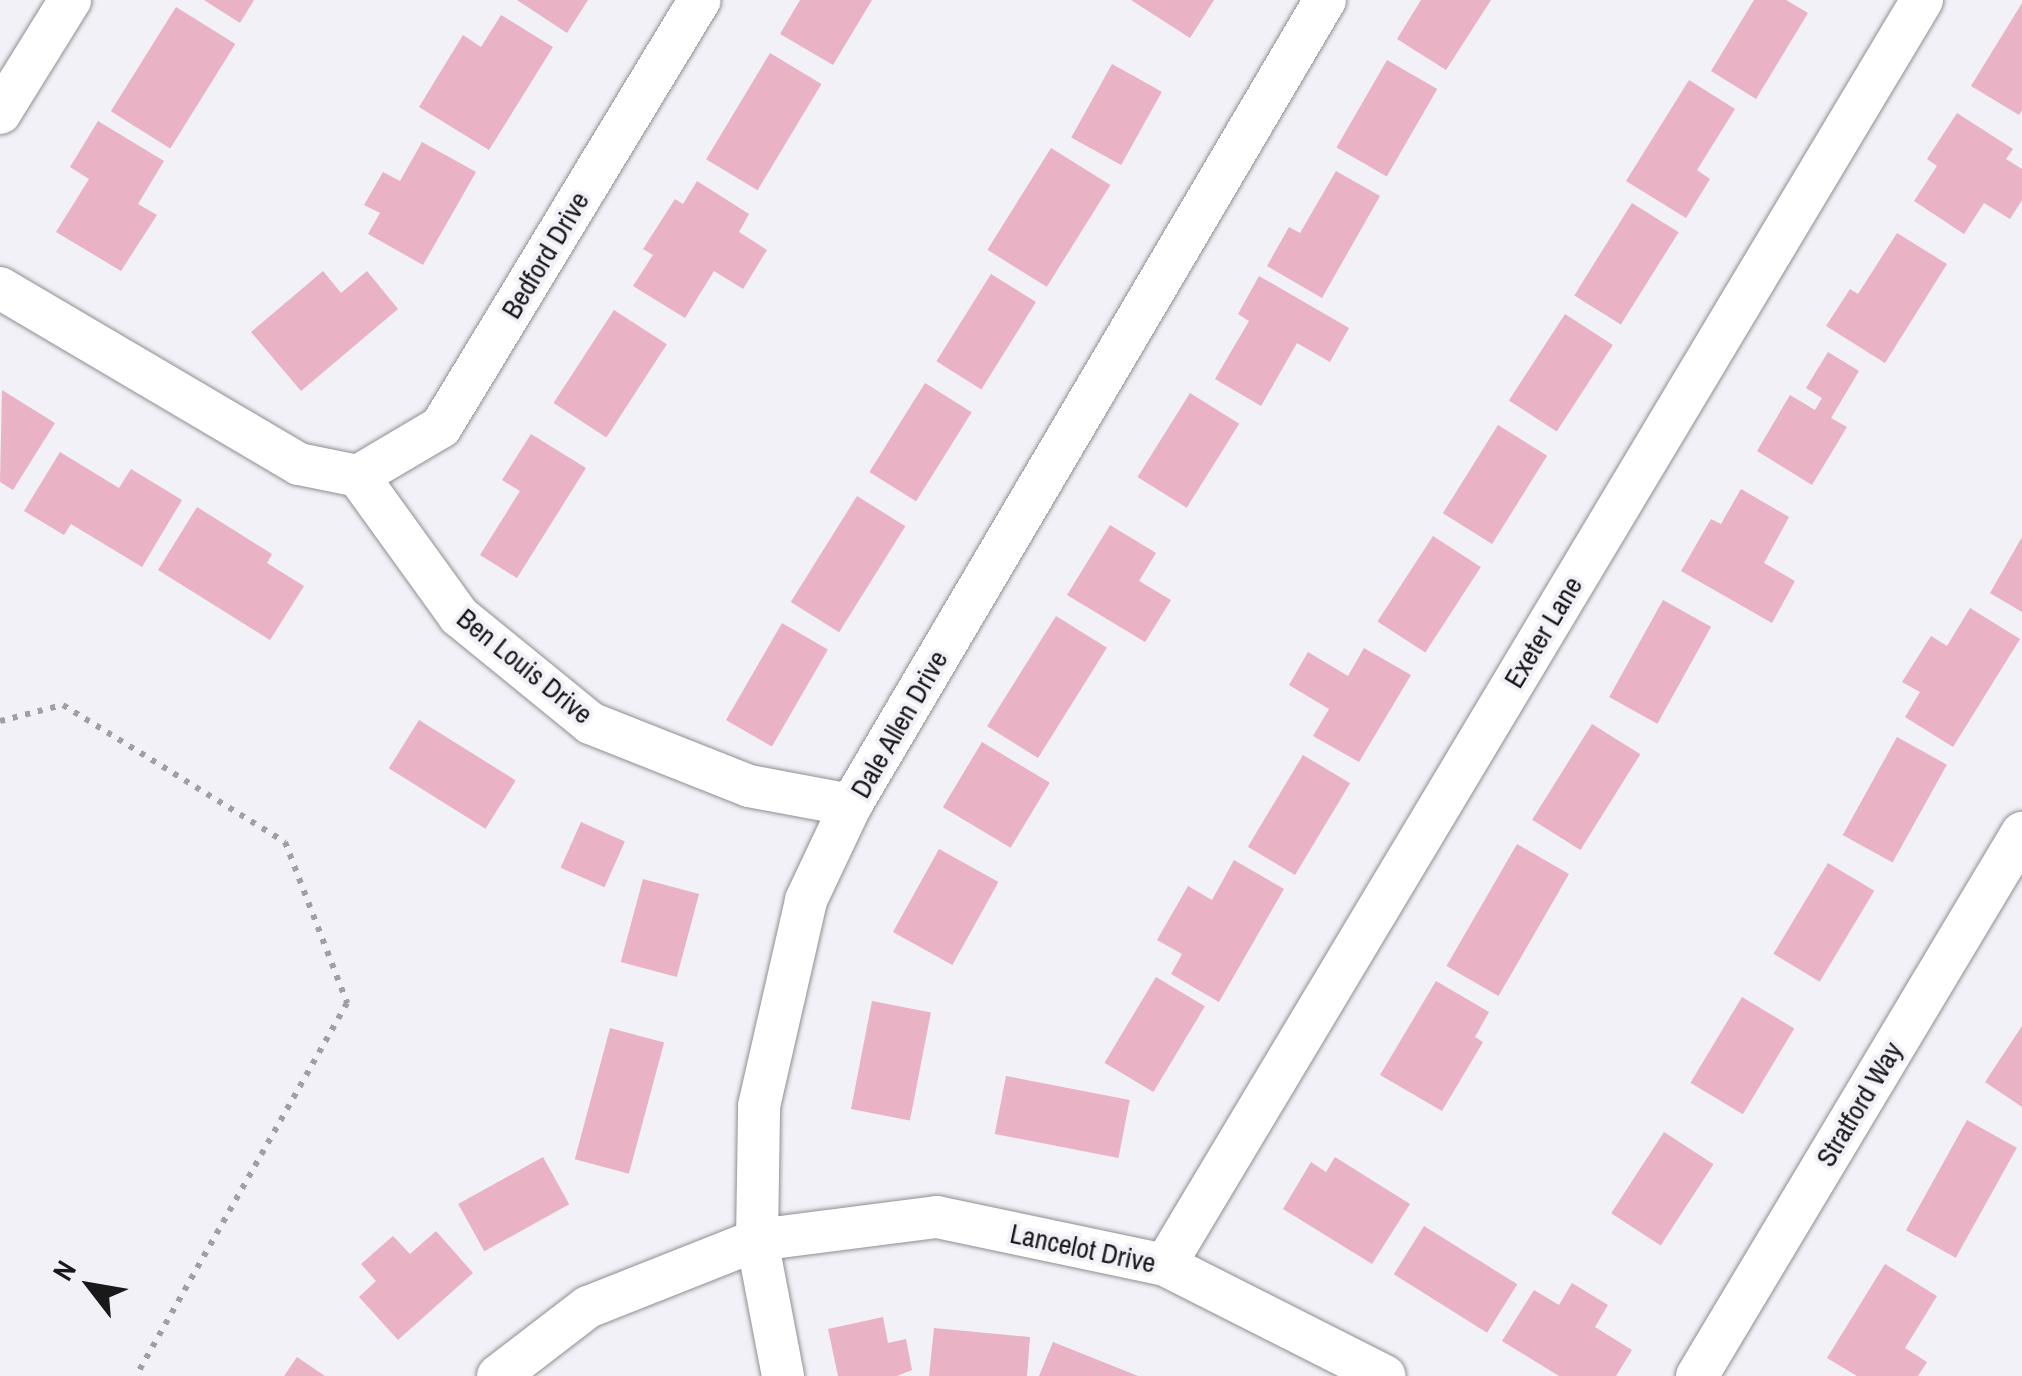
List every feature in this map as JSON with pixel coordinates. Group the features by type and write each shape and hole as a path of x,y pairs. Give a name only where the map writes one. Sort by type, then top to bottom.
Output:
{"street":[{"path":"0,113 70,0"},
{"name":"Bedford Drive","path":"358,476 441,427 700,0"},
{"name":"Dale Allen Drive","path":"782,1376 757,1240 760,1106 806,900 851,805 1325,0"},
{"name":"Exeter Lane","path":"1165,1265 1922,0"},
{"path":"0,288 299,464 358,476"},
{"name":"Ben Louis Drive","path":"358,476 459,616 590,723 749,786 851,805"},
{"name":"Stratford Way","path":"1697,1376 2022,833"},
{"name":"Lancelot Drive","path":"757,1240 937,1217 1165,1265 1386,1376"},
{"path":"498,1376 588,1307 757,1240"}],"path":[{"path":"0,720 63,705 285,842 347,1003 136,1376"}],"building":[{"path":"204,0 254,0 240,23"},
{"path":"517,0 588,0 567,33"},
{"path":"800,0 872,0 833,65 780,34"},
{"path":"1131,0 1214,0 1190,38"},
{"path":"1421,0 1491,0 1446,70 1397,39"},
{"path":"1754,0 1786,0 1808,13 1756,99 1711,71"},
{"path":"2022,3 2022,110 2019,115 1971,86"},
{"path":"176,7 235,44 170,148 111,111"},
{"path":"501,15 553,47 489,150 419,107 463,35 481,47"},
{"path":"770,53 821,84 758,190 706,159"},
{"path":"1387,60 1437,89 1387,176 1336,147"},
{"path":"1112,64 1162,92 1121,165 1071,137"},
{"path":"1689,80 1735,109 1697,170 1710,179 1686,218 1626,181"},
{"path":"1957,113 2013,149 2006,159 2022,169 2022,200 2010,219 1984,203 1964,234 1914,201 1937,166 1927,159"},
{"path":"98,121 164,161 138,204 157,215 121,271 56,232 89,179 70,167"},
{"path":"422,142 476,172 423,265 368,234 380,213 364,205 383,172 400,181"},
{"path":"1051,148 1110,185 1047,287 987,250"},
{"path":"1336,171 1380,196 1322,298 1267,266 1289,227 1300,233"},
{"path":"697,181 749,214 739,232 767,250 743,289 714,271 685,318 633,286 653,255 643,249 675,199 683,204"},
{"path":"1632,203 1679,232 1621,325 1574,295"},
{"path":"1897,233 1947,264 1885,363 1826,326 1850,289 1858,294"},
{"path":"323,271 341,293 367,271 398,309 301,391 251,332"},
{"path":"991,274 1036,302 981,389 936,361"},
{"path":"1259,276 1349,328 1330,362 1297,343 1261,406 1215,379 1249,321 1238,314"},
{"path":"614,310 667,344 606,437 554,403"},
{"path":"1565,314 1613,345 1557,431 1509,400"},
{"path":"1828,352 1859,371 1831,418 1847,427 1812,485 1757,451 1790,395 1815,410 1822,398 1806,388"},
{"path":"925,383 972,412 916,501 869,472"},
{"path":"2,390 55,423 13,490 0,482"},
{"path":"1190,393 1239,424 1187,508 1138,477"},
{"path":"1498,425 1547,456 1492,544 1443,513"},
{"path":"531,434 586,468 517,578 480,555 520,491 502,480"},
{"path":"60,452 119,488 131,469 182,500 142,567 71,524 64,535 24,511"},
{"path":"1741,489 1789,517 1764,563 1795,581 1772,623 1681,571 1711,519 1721,524"},
{"path":"857,496 905,526 839,632 791,602"},
{"path":"197,507 272,554 267,563 304,586 270,640 158,570"},
{"path":"1110,525 1156,553 1139,581 1171,600 1145,642 1067,595"},
{"path":"1433,536 1481,567 1425,653 1377,622"},
{"path":"2022,537 2022,612 1990,593"},
{"path":"1663,600 1711,627 1657,724 1609,697"},
{"path":"1970,608 2020,639 1953,747 1905,717 1920,692 1902,682 1931,636 1947,646"},
{"path":"1056,616 1107,648 1038,758 987,726"},
{"path":"782,623 828,650 772,746 726,720"},
{"path":"1364,648 1411,675 1359,762 1313,736 1329,709 1289,685 1308,652 1348,676"},
{"path":"419,720 516,780 485,829 389,768"},
{"path":"1592,724 1640,754 1580,850 1532,820"},
{"path":"1897,737 1947,765 1893,863 1843,835"},
{"path":"982,742 1050,783 1011,848 943,807"},
{"path":"1303,755 1350,783 1295,875 1248,847"},
{"path":"581,822 625,842 605,887 561,868"},
{"path":"1517,844 1569,874 1498,996 1446,966"},
{"path":"939,849 998,882 952,965 893,932"},
{"path":"1234,860 1284,889 1219,1002 1171,974 1182,954 1157,940 1188,886 1212,900"},
{"path":"1828,863 1874,891 1820,982 1773,954"},
{"path":"643,879 699,894 677,977 621,962"},
{"path":"1156,977 1205,1006 1153,1092 1104,1063"},
{"path":"1436,981 1489,1012 1475,1037 1483,1042 1442,1111 1380,1075"},
{"path":"1742,997 1794,1028 1743,1114 1690,1083"},
{"path":"872,1001 931,1012 910,1120 851,1109"},
{"path":"2022,1026 2022,1107 1985,1082"},
{"path":"610,1028 664,1042 629,1174 575,1159"},
{"path":"1006,1076 1130,1100 1118,1158 995,1134"},
{"path":"1967,1120 2017,1148 1956,1258 1906,1230"},
{"path":"1664,1132 1713,1164 1661,1245 1611,1213"},
{"path":"543,1157 569,1204 484,1251 458,1204"},
{"path":"1335,1157 1410,1204 1372,1264 1283,1209 1311,1162 1326,1172"},
{"path":"1424,1226 1517,1284 1487,1333 1394,1274"},
{"path":"436,1231 473,1273 398,1340 359,1297 376,1281 361,1264 393,1236 410,1254"},
{"path":"1885,1264 1937,1296 1905,1348 1927,1362 1918,1376 1857,1376 1827,1358"},
{"path":"1572,1283 1608,1305 1595,1327 1632,1350 1616,1376 1559,1376 1502,1341 1534,1290 1559,1305"},
{"path":"883,1317 888,1343 906,1339 912,1370 897,1376 838,1376 828,1329"},
{"path":"934,1328 1030,1337 1027,1376 929,1376"},
{"path":"1053,1342 1138,1376 1039,1376"},
{"path":"297,1357 325,1376 284,1376"}]}
